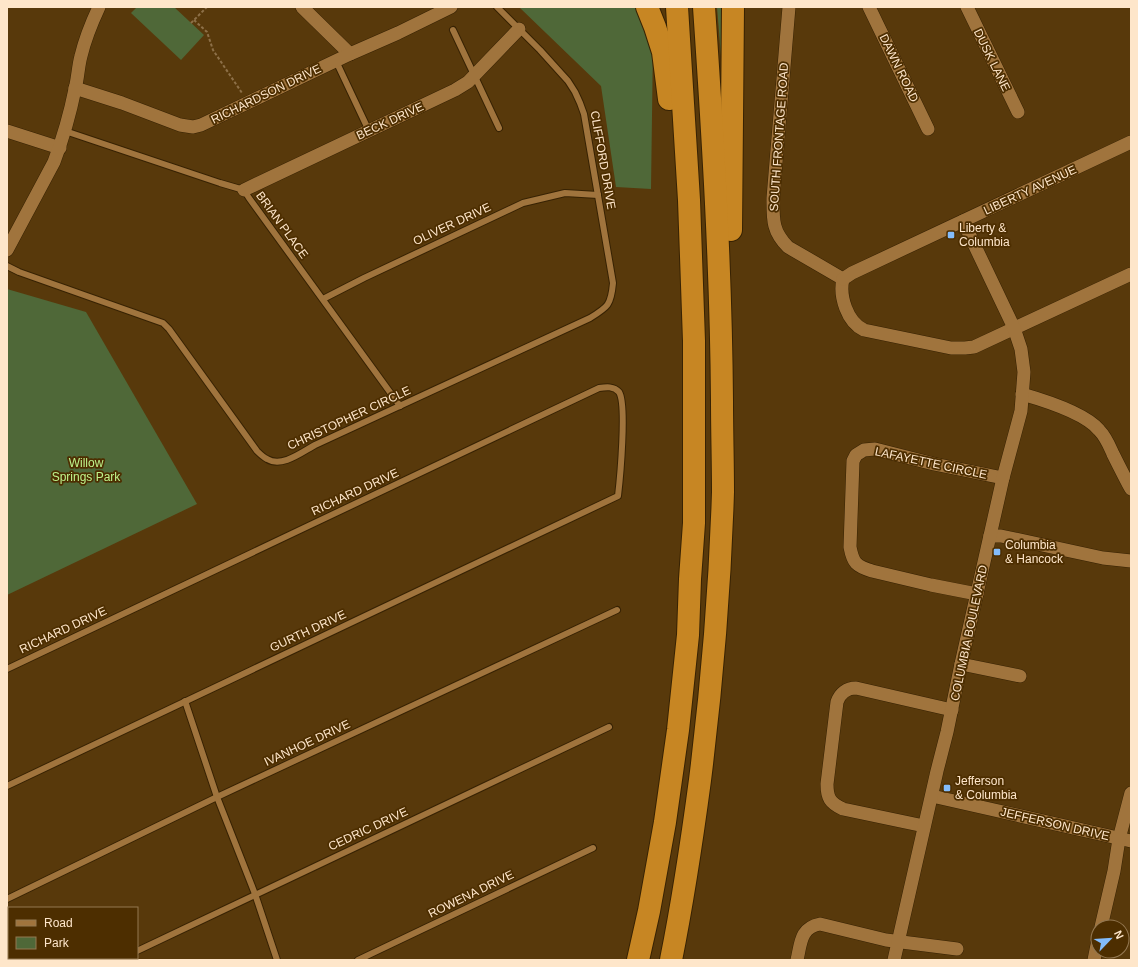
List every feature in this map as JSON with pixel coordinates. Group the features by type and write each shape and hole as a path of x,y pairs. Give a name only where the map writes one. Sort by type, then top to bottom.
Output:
{"highway":[{"path":"647,7 663,52 667,78 694,341"},
{"path":"638,960 649,911 665,822 678,730 688,635 694,523 694,341 689,200 676,7"},
{"path":"671,960 691,847 708,720 719,583 723,490 722,368 718,235 704,7"},
{"path":"722,368 731,255 733,7"}],"street":[{"path":"7,250 60,148 66,131 81,56 88,34 100,7"},
{"path":"302,7 350,54"},
{"name":"RICHARDSON DRIVE","path":"75,88 122,103 180,126 193,127 201,125 451,7"},
{"name":"SOUTH FRONTAGE ROAD","path":"789,7 773,198 775,228 780,239 788,247 843,279"},
{"name":"DAWN ROAD","path":"869,7 928,129"},
{"name":"DUSK LANE","path":"967,7 1018,112"},
{"name":"BECK DRIVE","path":"244,190 455,90 468,82 519,29"},
{"path":"7,131 60,148"},
{"name":"LIBERTY AVENUE","path":"843,279 852,273 1131,142"},
{"name":"COLUMBIA BOULEVARD","path":"894,960 952,710 953,698 1003,478 1021,411 1024,372 1021,349 1014,328 964,221"},
{"path":"843,279 842,294 847,310 858,328 951,348 965,348 974,347 1131,274"},
{"path":"1022,394 1047,402 1078,415 1099,429 1106,439 1131,489"},
{"name":"LAFAYETTE CIRCLE","path":"977,594 872,571 863,568 852,559 850,547 853,460 856,455 864,450 875,449 965,471 1003,478"},
{"path":"990,536 1001,536 1103,558 1131,561"},
{"path":"961,664 1020,676"},
{"path":"924,826 843,809 834,805 830,801 827,793 827,784 837,702 842,692 856,688 952,710"},
{"path":"1103,919 1114,870 1125,840 1131,794"},
{"name":"JEFFERSON DRIVE","path":"932,796 1125,840"},
{"path":"797,960 802,937 807,929 820,924 886,940 957,949"}],"lane":[{"name":"CLIFFORD DRIVE","path":"497,7 540,50 568,81 580,103 584,114 613,283 610,299"},
{"path":"453,30 499,128"},
{"path":"336,61 369,131"},
{"name":"BRIAN PLACE","path":"66,131 244,190 400,406"},
{"name":"OLIVER DRIVE","path":"323,299 523,203 565,193 598,195"},
{"name":"CHRISTOPHER CIRCLE","path":"7,266 19,272 163,323 169,329 257,451 272,461 287,460 315,445 590,318 604,309 609,303 610,299"},
{"name":"RICHARD DRIVE","path":"7,669 599,388 615,388 621,398 621,466 618,496"},
{"name":"GURTH DRIVE","path":"7,786 618,496"},
{"name":"IVANHOE DRIVE","path":"7,899 217,797 617,610"},
{"path":"185,701 217,797 255,894 277,960"},
{"name":"CEDRIC DRIVE","path":"138,951 609,727"},
{"name":"ROWENA DRIVE","path":"358,960 593,848"}],"path":[{"path":"191,23 207,7"},
{"path":"194,20 207,32 213,50 249,102"}],"green space":[{"path":"137,7 174,7 204,35 181,60 131,13"},
{"path":"519,7 639,7 653,43 651,189 616,187 601,86"},
{"path":"717,7 727,7 722,69"},
{"name":"Willow Springs Park","path":"7,289 86,312 197,504 7,595"}],"place":[{"name":"Liberty & Columbia","path":"951,235"},
{"name":"Columbia & Hancock","path":"997,552"},
{"name":"Jefferson & Columbia","path":"947,788"}]}
